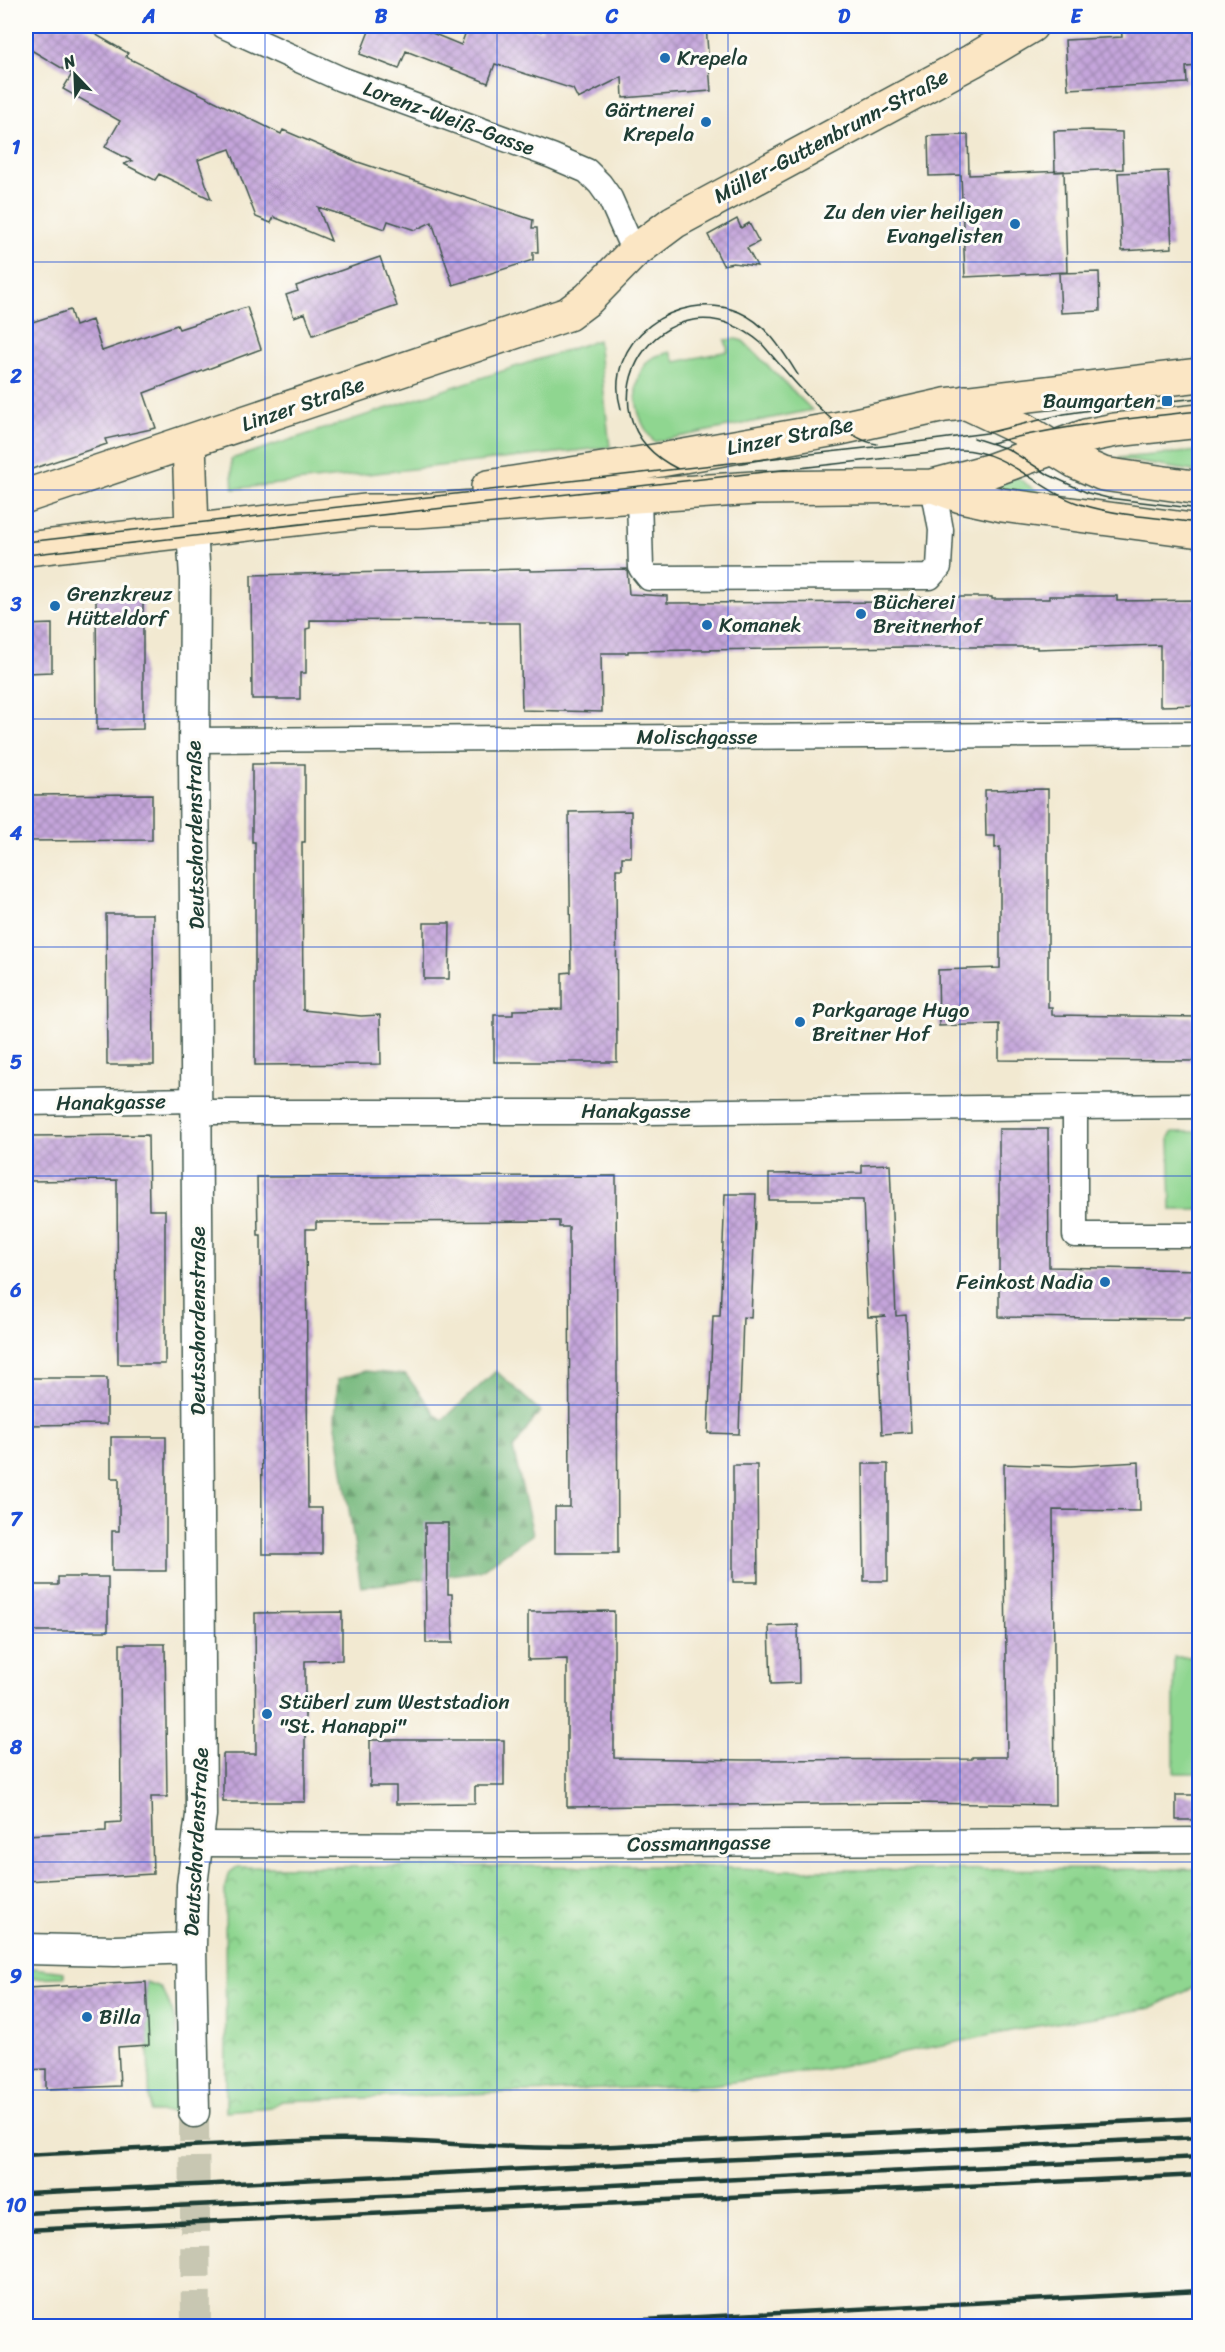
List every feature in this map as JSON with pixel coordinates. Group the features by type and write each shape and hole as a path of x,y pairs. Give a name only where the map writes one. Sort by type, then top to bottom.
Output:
{"main road":[{"name":"Müller-Guttenbrunn-Straße","path":"634,252 651,238 701,206 972,61 1031,26"},
{"name":"Linzer Straße","path":"26,496 568,315 588,299 634,252"},
{"name":"Linzer Straße","path":"366,512 415,498 661,460 841,428 966,402 1200,375"},
{"path":"966,402 1000,417 1076,462 1103,474 1200,488"},
{"path":"933,486 989,471 1086,436 1115,430 1200,421"},
{"path":"189,443 192,529"},
{"name":"Linzer Straße","path":"26,549 192,529 366,512 639,497 754,488 933,486 961,496 1002,506 1200,531"}],"street":[{"name":"Lorenz-Weiß-Gasse","path":"224,26 341,80 552,156 587,171 610,198 634,252"},
{"path":"639,497 641,568 650,578 930,577 939,567 941,530 933,486"},
{"name":"Deutschordenstraße","path":"192,529 195,578 201,1805 192,1885 194,2112"},
{"name":"Molischgasse","path":"194,740 1200,734"},
{"name":"Hanakgasse","path":"26,1103 648,1112 1200,1106"},
{"path":"1075,1107 1075,1235 1200,1235"},
{"name":"Cossmanngasse","path":"198,1844 520,1845 1200,1840"},
{"path":"26,1949 115,1951 191,1948"}],"green space":[{"path":"598,340 610,447 233,489 231,459"},
{"path":"725,340 743,341 812,410 654,442 643,423 636,402 638,380 641,370 648,361 670,352 676,362 728,351"},
{"path":"1199,451 1199,472 1117,459 1118,458"},
{"path":"1009,471 1047,499 971,493"},
{"path":"1173,1132 1199,1132 1199,1210 1171,1210 1169,1137"},
{"path":"365,1371 406,1375 436,1415 443,1420 496,1371 540,1411 513,1449 533,1534 480,1571 361,1587 335,1419 338,1379"},
{"path":"1174,1657 1199,1657 1199,1773 1174,1773"},
{"path":"687,1866 786,1870 1199,1869 1199,1985 1151,2008 1025,2028 826,2069 711,2085 282,2101 271,2107 226,2111 225,1887 228,1874 237,1867"},
{"path":"26,1967 64,1972 64,1977 26,1978"},
{"path":"146,1982 160,1987 174,2016 179,2047 178,2112 150,2112"}],"building":[{"path":"26,26 81,26 128,53 126,57 281,134 283,130 358,162 533,220 532,228 537,228 538,252 533,252 533,260 453,285 432,222 415,230 388,221 385,229 318,207 331,241 274,217 271,223 256,217 230,149 198,160 211,199 159,174 155,180 124,164 132,161 105,147 120,121 63,89 72,74 26,47"},
{"path":"371,26 415,26 461,45 468,26 524,26 541,31 543,26 706,26 711,91 623,98 622,77 578,99 573,89 495,64 488,83 406,51 399,69 360,54"},
{"path":"1121,26 1200,26 1200,66 1186,67 1187,83 1068,89 1065,40 1122,37"},
{"path":"1054,131 1122,132 1123,169 1055,172"},
{"name":"Zu den vier heiligen Evangelisten","path":"968,135 969,175 1064,171 1067,272 965,277 961,175 929,176 928,136"},
{"path":"1168,171 1172,248 1122,251 1118,173"},
{"path":"737,219 741,228 749,223 759,242 747,248 757,266 733,263 723,265 708,235"},
{"path":"380,257 397,306 313,335 305,313 294,317 286,295 298,291 296,286"},
{"path":"1099,272 1100,311 1061,313 1059,273"},
{"path":"247,307 261,349 144,393 156,428 105,439 107,444 26,471 26,324 70,310 75,326 92,320 102,351 177,325 179,329"},
{"path":"530,569 530,571 627,569 629,594 667,596 667,603 913,602 913,597 1049,599 1049,596 1117,596 1117,601 1200,600 1200,705 1160,706 1160,645 1037,649 1037,647 910,647 601,653 602,712 522,710 520,623 490,623 490,621 310,620 310,628 306,629 306,673 300,673 300,699 252,699 251,575"},
{"path":"96,597 143,597 143,729 97,730"},
{"path":"52,624 52,672 26,673 26,625"},
{"path":"252,764 305,764 305,842 302,842 303,1010 361,1016 380,1015 381,1064 255,1065 255,842 252,842"},
{"path":"1048,789 1048,1007 1052,1007 1052,1015 1200,1017 1200,1061 999,1060 999,1024 939,1026 938,970 1000,968 1000,847 995,848 995,836 986,836 985,790"},
{"path":"152,794 152,840 26,841 26,795"},
{"path":"631,811 631,857 622,857 622,869 616,869 617,1062 494,1062 494,1015 513,1015 513,1010 562,1009 562,973 571,972 569,812"},
{"path":"106,914 153,914 154,1065 107,1065"},
{"path":"424,923 450,923 449,979 424,979"},
{"path":"999,1129 1048,1129 1049,1267 1200,1270 1200,1317 1184,1317 1183,1319 999,1317"},
{"path":"148,1135 149,1210 165,1210 165,1364 118,1364 117,1180 26,1181 26,1136"},
{"path":"890,1164 896,1316 906,1315 911,1432 882,1434 877,1317 886,1316 868,1317 863,1200 769,1200 769,1174 862,1173 862,1165"},
{"path":"616,1176 618,1553 555,1553 555,1507 570,1507 569,1227 559,1227 559,1221 316,1222 316,1229 306,1229 308,1508 322,1508 322,1554 262,1554 261,1235 258,1235 257,1177"},
{"path":"725,1194 756,1194 751,1318 743,1317 739,1434 708,1433 713,1316 720,1316"},
{"path":"26,1378 107,1378 107,1424 26,1425"},
{"path":"111,1437 166,1437 166,1571 112,1571 112,1531 119,1531 119,1478 111,1478"},
{"path":"1139,1462 1140,1511 1053,1510 1055,1805 908,1803 567,1807 567,1659 528,1660 528,1612 614,1611 614,1758 746,1760 1007,1757 1004,1464 1071,1466"},
{"path":"863,1464 888,1464 888,1581 864,1581"},
{"path":"733,1465 757,1465 758,1582 733,1582"},
{"path":"425,1523 448,1523 448,1594 452,1594 453,1643 426,1643"},
{"path":"58,1577 108,1577 108,1631 26,1631 26,1585 58,1585"},
{"path":"342,1612 342,1660 305,1661 305,1802 223,1802 223,1754 256,1754 255,1613"},
{"path":"798,1625 799,1683 771,1684 769,1626"},
{"path":"120,1644 165,1644 167,1797 151,1797 153,1874 26,1881 26,1835 106,1831 106,1823 121,1822"},
{"path":"370,1740 504,1740 504,1786 475,1786 475,1803 396,1804 396,1786 370,1786"},
{"path":"1176,1795 1200,1795 1200,1820 1176,1820"},
{"name":"Billa","path":"146,1982 149,2045 118,2047 120,2086 46,2089 46,2069 26,2070 26,1988"}],"tunnel":[{"path":"194,2112 196,2326"}],"tram line":[{"path":"621,409 618,384 622,362 633,342 650,326 670,314 692,307 716,306 749,317 773,339 798,375"},
{"path":"678,469 646,445 630,415 630,384 641,355 662,333 691,320 725,323 761,343 829,417 845,430 861,439 877,444"},
{"path":"26,542 901,444 987,433 1064,414 1200,398"},
{"path":"991,443 1095,423 1200,411"},
{"path":"974,438 1008,449 1049,475 1088,493 1108,498 1200,509"},
{"path":"26,555 959,450 976,451 992,456 1064,498 1080,504 1124,514 1200,523"}],"railway":[{"path":"26,2155 326,2140 572,2148 1200,2118"},
{"path":"26,2193 1200,2137"},
{"path":"26,2213 1200,2157"},
{"path":"26,2230 1200,2175"},
{"path":"529,2326 1200,2291"}],"place":[{"name":"Krepela","path":"665,58"},
{"name":"Gärtnerei Krepela","path":"706,122"},
{"name":"Zu den vier heiligen Evangelisten","path":"1015,224"},
{"name":"Baumgarten","path":"1167,401"},
{"name":"Grenzkreuz Hütteldorf","path":"55,606"},
{"name":"Bücherei Breitnerhof","path":"861,614"},
{"name":"Komanek","path":"707,625"},
{"name":"Parkgarage Hugo Breitner Hof","path":"800,1022"},
{"name":"Feinkost Nadia","path":"1105,1282"},
{"name":"Stüberl zum Weststadion \"St. Hanappi\"","path":"267,1714"},
{"name":"Billa","path":"87,2017"}]}
